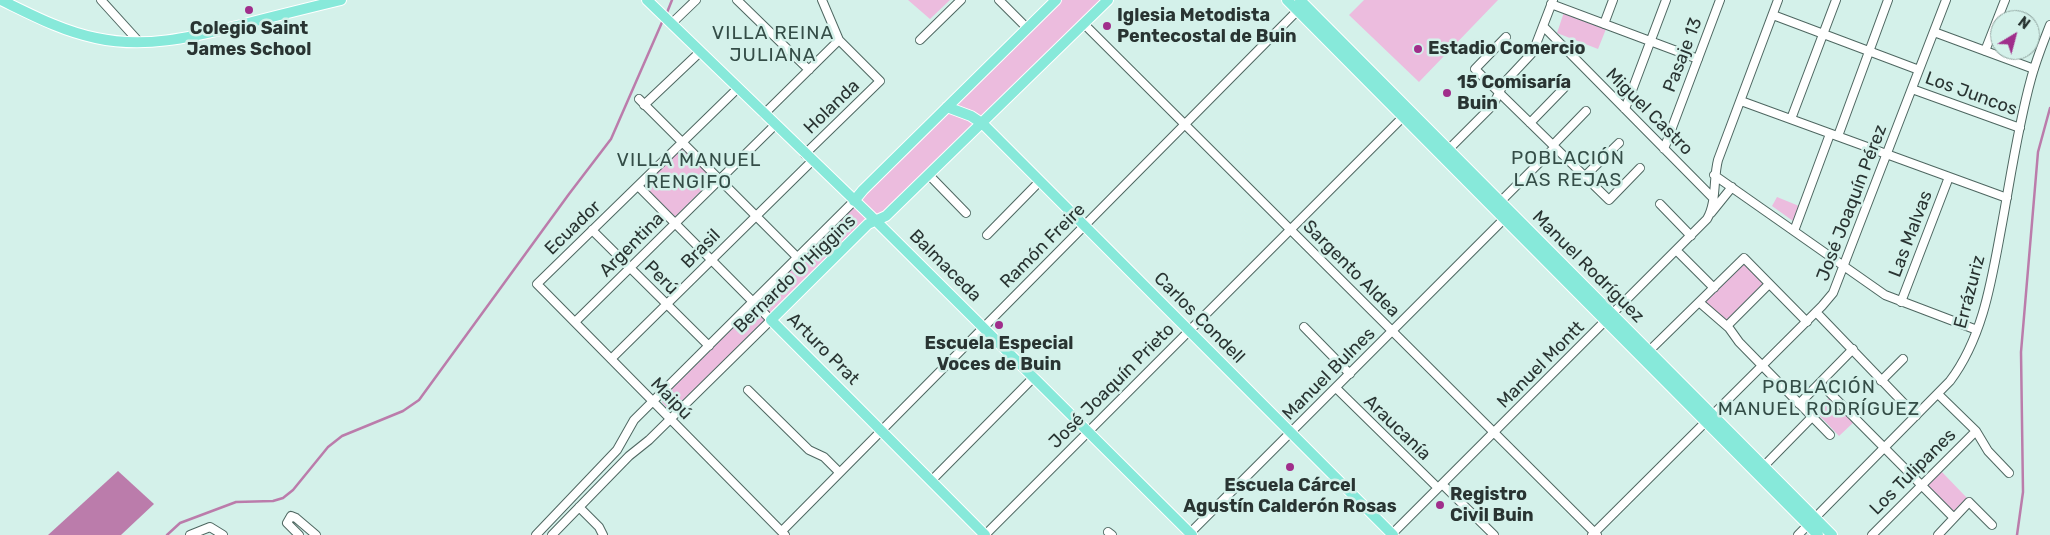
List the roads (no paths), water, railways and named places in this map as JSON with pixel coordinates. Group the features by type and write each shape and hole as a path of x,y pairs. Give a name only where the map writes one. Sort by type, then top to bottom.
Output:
{"main road":[{"path":"1,0 56,26 81,35 118,42 140,43 180,40 341,0"},
{"name":"Balmaceda","path":"647,0 876,221 1190,534"},
{"name":"Bernardo O'Higgins","path":"854,201 1056,0"},
{"name":"Bernardo O'Higgins","path":"771,320 868,224 886,216 983,124 1108,0"},
{"name":"Manuel Rodríguez","path":"1287,0 1300,5 1812,522 1832,535"},
{"name":"Carlos Condell","path":"947,107 971,116 983,124 1392,535"},
{"name":"Manuel Rodríguez","path":"1407,114 1449,149 1497,205"},
{"name":"Manuel Rodríguez","path":"1609,318 1650,351 1709,418 1764,466 1812,522 1818,535"},
{"name":"Arturo Prat","path":"771,320 985,535"}],"street":[{"path":"101,0 140,43"},
{"path":"667,20 696,0"},
{"path":"737,0 809,70"},
{"path":"764,114 839,40 822,0"},
{"path":"920,40 961,0"},
{"path":"999,0 1027,28"},
{"path":"1604,24 1613,0"},
{"path":"1625,109 1666,0"},
{"name":"Pasaje 13","path":"1664,148 1720,0"},
{"path":"1710,214 1714,175 1778,0"},
{"path":"1791,119 1836,0"},
{"path":"1794,231 1869,51 1888,0"},
{"name":"José Joaquín Pérez","path":"1594,534 1807,322 1833,292 1845,266 1946,0"},
{"path":"1985,51 2004,0"},
{"path":"1449,149 1493,105 1504,83 1535,50 1552,2 1604,24 1698,59"},
{"name":"Ramón Freire","path":"784,533 880,430 1185,125 1300,5"},
{"path":"1772,15 1919,70"},
{"name":"Sargento Aldea","path":"1084,24 1594,534"},
{"name":"Errázuriz","path":"1798,535 1938,394 1957,371 1977,330 1992,272 2020,128 2034,69 2050,25"},
{"name":"Miguel Castro","path":"1543,26 1713,198"},
{"path":"1934,32 2034,69"},
{"path":"1506,37 1475,69 1530,123 1609,200 1640,168"},
{"name":"Holanda","path":"809,157 880,81 839,40"},
{"path":"700,52 641,102 798,258"},
{"path":"1530,123 1564,88"},
{"name":"Ecuador","path":"537,284 738,89"},
{"name":"Los Juncos","path":"1912,89 2020,128"},
{"path":"1741,100 2007,198"},
{"path":"1497,205 1586,111"},
{"name":"José Joaquín Prieto","path":"985,535 1407,114"},
{"name":"Argentina","path":"575,322 775,125"},
{"path":"1585,176 1619,143"},
{"name":"Brasil","path":"611,359 756,216 809,157"},
{"path":"929,175 966,213"},
{"path":"1714,175 1878,290 1901,302 1977,330"},
{"name":"Las Malvas","path":"1901,302 1949,177"},
{"path":"986,235 1040,181"},
{"name":"Arturo Prat","path":"638,186 771,320"},
{"name":"Manuel Montt","path":"1392,535 1691,236 1732,187"},
{"name":"Bernardo O'Higgins","path":"536,535 617,450 631,423 854,201"},
{"path":"1660,204 1691,236"},
{"name":"Manuel Bulnes","path":"1190,534 1508,216"},
{"name":"Perú","path":"592,230 708,346"},
{"path":"1676,250 1714,288"},
{"path":"1650,351 1744,258 1807,322"},
{"name":"Maipú","path":"537,284 784,533"},
{"path":"1727,326 1770,284"},
{"path":"1700,302 1727,326 1762,366 1830,435"},
{"path":"1816,312 1916,416"},
{"name":"Bernardo O'Higgins","path":"552,535 628,456 646,443 771,320"},
{"path":"1304,327 1350,374"},
{"path":"1799,404 1853,349"},
{"path":"1881,381 1903,359"},
{"path":"932,483 1036,379"},
{"path":"1820,383 1954,518"},
{"name":"Araucanía","path":"1336,388 1493,535"},
{"path":"748,390 808,450 824,457 839,472"},
{"path":"1938,394 1976,431 1988,451 2009,473"},
{"path":"1764,466 1812,417"},
{"name":"Los Tulipanes","path":"1872,535 1976,431"},
{"path":"1938,535 1969,502 1992,526"},
{"path":"579,507 599,527 603,535"},
{"path":"299,535 287,523 291,516 316,535"},
{"path":"554,517 562,525"},
{"path":"190,535 210,527 223,535"}],"waterway":[{"path":"666,15 672,0"},
{"path":"167,535 180,523 236,502 273,501 283,498 293,490 328,447 342,436 403,411 419,400 611,139 663,20"},
{"path":"2017,535 2023,492 2021,352 2038,152 2050,108"}],"place":[{"name":"Colegio Saint James School","path":"249,10"},
{"name":"Iglesia Metodista Pentecostal de Buin","path":"1107,26"},
{"name":"Estadio Comercio","path":"1418,49"},
{"name":"15 Comisaría Buin","path":"1447,93"},
{"name":"Escuela Especial Voces de Buin","path":"999,325"},
{"name":"Escuela Cárcel Agustín Calderón Rosas","path":"1290,467"},
{"name":"Registro Civil Buin","path":"1440,505"}],"district":[{"name":"VILLA REINA JULIANA","path":"773,45"},
{"name":"POBLACIÓN LAS REJAS","path":"1568,170"},
{"name":"VILLA MANUEL RENGIFO","path":"689,172"},
{"name":"POBLACIÓN MANUEL RODRÍGUEZ","path":"1819,399"}]}
